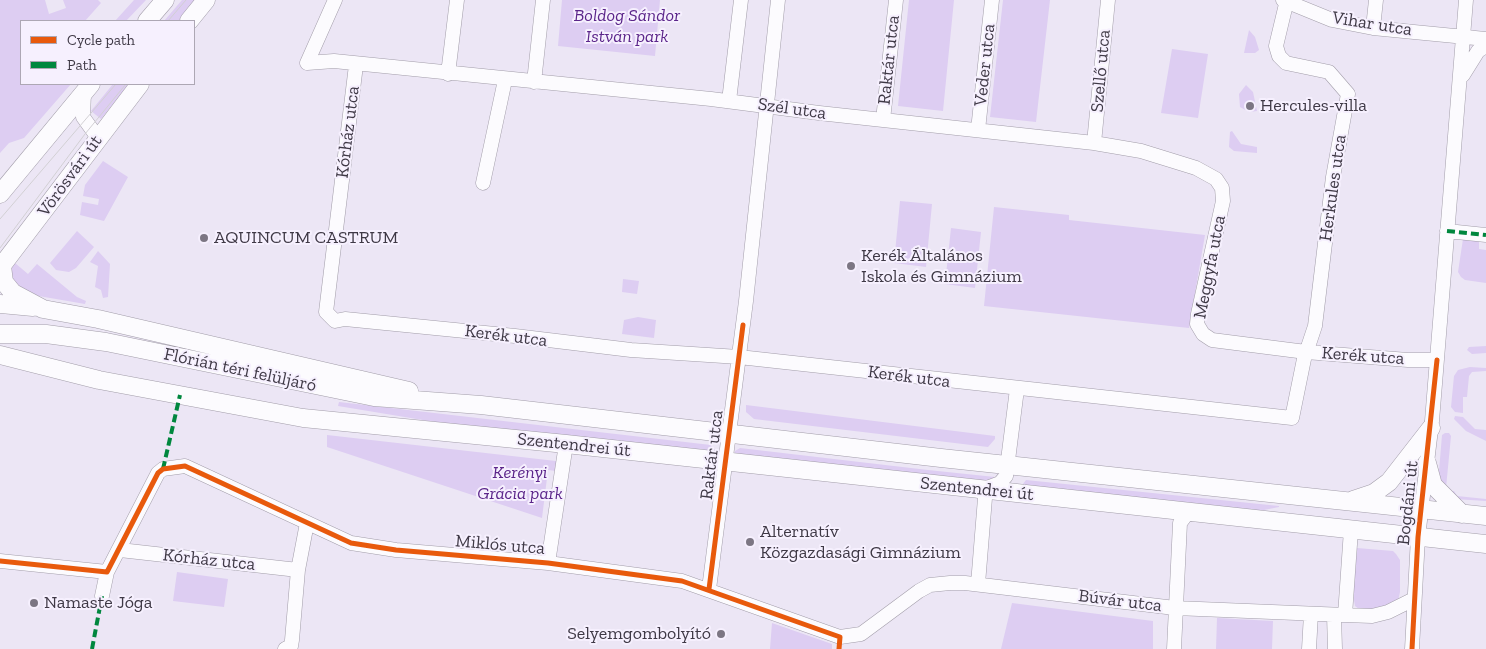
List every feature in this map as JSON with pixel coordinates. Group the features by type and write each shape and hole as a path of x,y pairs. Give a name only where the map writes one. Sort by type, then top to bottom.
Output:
{"main road":[{"path":"148,20 166,0"},
{"path":"190,20 206,0"},
{"name":"Vörösvári út","path":"1,267 139,85"},
{"path":"0,194 87,88"},
{"path":"1,267 4,282 13,292 43,308"},
{"path":"0,304 43,308 98,319 392,388 480,405"},
{"name":"Flórián téri felüljáró","path":"0,334 46,334 106,342 335,390 412,402 480,405"},
{"name":"Szentendrei út","path":"0,355 90,378 303,418 566,444 725,463 1486,544"},
{"name":"Szentendrei út","path":"480,405 1008,466 1486,516"},
{"path":"1348,502 1374,492 1389,482 1431,428"},
{"path":"1427,463 1433,485 1462,514"}],"street":[{"name":"Kórház utca","path":"329,317 326,312 356,64 326,61 307,63 335,0"},
{"path":"448,74 457,0"},
{"path":"534,82 543,0"},
{"path":"729,100 740,0"},
{"name":"Raktár utca","path":"709,589 739,357 778,0"},
{"name":"Raktár utca","path":"883,120 896,0"},
{"name":"Veder utca","path":"978,130 992,0"},
{"name":"Szellő utca","path":"1094,143 1108,0"},
{"path":"1373,28 1376,0"},
{"name":"Bogdáni út","path":"1412,649 1418,537 1431,428 1466,0"},
{"name":"Vihar utca","path":"1285,1 1332,20 1373,28 1486,39"},
{"name":"Herkules utca","path":"1285,1 1276,46 1279,56 1286,63 1329,72 1348,94 1333,177 1315,326 1306,352"},
{"name":"Bogdáni út","path":"1459,83 1473,57 1486,46"},
{"name":"Szél utca","path":"356,64 505,80 729,100 883,120 1094,143 1140,152 1196,168 1211,175 1220,184"},
{"path":"483,183 505,80"},
{"path":"87,88 83,118 98,138"},
{"name":"Meggyfa utca","path":"1220,184 1223,201 1197,324 1203,334 1212,340 1306,352"},
{"path":"1447,231 1486,235"},
{"name":"Kerék utca","path":"329,317 335,321 345,319 631,350 739,357 1292,418 1295,396 1306,352 1408,360 1437,360"},
{"path":"978,490 990,488 1000,483 1006,476 1017,389"},
{"name":"Miklós utca","path":"548,563 566,444"},
{"name":"Miklós utca","path":"120,550 158,473 164,469 185,466 351,542 396,550 548,563 682,581 709,589 840,643"},
{"path":"978,490 983,493 985,498 978,584"},
{"path":"1174,649 1178,554 1182,518 1197,512"},
{"path":"285,649 291,646 298,570 307,522"},
{"path":"1335,649 1350,530"},
{"name":"Kórház utca","path":"120,550 298,570"},
{"path":"102,596 107,572 120,550"},
{"path":"0,561 107,572"},
{"name":"Búvár utca","path":"840,643 861,634 919,590 930,585 950,583 978,584 1175,608 1339,615 1372,616 1403,607 1414,599"},
{"path":"1309,649 1311,614"}],"green space":[{"path":"0,0 45,0 49,14 66,8 63,0 98,0 101,3 86,20 20,20 20,85 70,85 24,138 9,143 0,153"},
{"path":"134,0 146,0 127,20 116,20"},
{"path":"182,0 196,0 180,20 165,20"},
{"name":"Boldog Sándor István park","path":"562,0 660,0 655,56 558,46"},
{"path":"909,0 954,0 943,111 898,106"},
{"path":"1003,0 1050,0 1036,122 990,117"},
{"path":"1249,30 1255,37 1259,50 1255,53 1244,53"},
{"path":"1172,49 1208,54 1198,118 1161,113"},
{"path":"112,85 128,85 101,119 91,111"},
{"path":"1246,85 1253,92 1257,111 1249,112 1240,107 1239,94"},
{"path":"1232,131 1241,144 1257,147 1257,153 1234,151 1229,147 1230,132"},
{"path":"103,161 128,177 104,221 80,215 82,202 98,205 99,199 83,196 85,185"},
{"path":"900,201 932,204 926,267 894,263"},
{"path":"994,207 1069,215 1069,220 1205,235 1189,328 984,306"},
{"path":"951,228 981,232 975,288 945,284"},
{"path":"77,231 94,247 76,268 69,272 56,270 50,263"},
{"path":"1463,239 1479,241 1479,249 1486,250 1486,283 1465,280 1458,272"},
{"path":"98,251 110,264 108,297 103,298 101,290 95,287 98,266 90,262"},
{"path":"15,263 28,274 37,264 77,297 86,301 85,304 27,294 14,289 10,270"},
{"path":"623,279 639,281 637,294 622,292"},
{"path":"638,317 656,320 654,338 622,334 624,320"},
{"path":"1486,346 1486,353 1472,354 1467,350 1469,347"},
{"path":"1470,367 1486,368 1486,371 1472,372 1469,376 1467,397 1463,397 1463,413 1455,412 1451,407 1454,376 1458,370"},
{"path":"339,402 711,445 716,451 447,424 338,406"},
{"path":"746,405 995,436 995,439 988,447 754,419 746,412"},
{"path":"1455,416 1463,417 1475,429 1486,430 1486,441 1466,431 1454,419"},
{"path":"1449,433 1451,436 1446,488 1448,491 1454,491 1457,496 1486,499 1486,501 1454,499 1438,483 1442,435"},
{"name":"Kerényi Grácia park","path":"327,435 556,461 556,471 548,470 542,518 327,447"},
{"path":"740,448 995,477 990,484 735,454 735,451"},
{"path":"1026,480 1279,507 1259,511 1020,488"},
{"path":"1357,548 1393,551 1400,560 1400,592 1398,601 1393,605 1363,612 1355,606 1353,594"},
{"path":"177,572 228,579 224,607 173,601"},
{"path":"1012,603 1153,621 1153,649 1001,649"},
{"path":"1217,618 1273,621 1272,649 1216,649"},
{"path":"772,623 832,644 832,649 770,649"}],"tram line":[{"path":"169,20 186,0"},
{"path":"0,219 115,85"},
{"path":"0,248 85,134 125,85"}],"marked path":[{"path":"1447,231 1486,235"},
{"path":"163,469 180,395"},
{"path":"92,649 102,596"}],"cycle path":[{"path":"709,589 743,325"},
{"path":"1412,649 1418,537 1437,360"},
{"path":"0,561 107,572 158,473 163,469 185,466 351,543 396,550 548,563 682,581 840,637 839,649"}],"place":[{"name":"Hercules-villa","path":"1250,106"},
{"name":"AQUINCUM CASTRUM","path":"204,238"},
{"name":"Kerék Általános Iskola és Gimnázium","path":"851,266"},
{"name":"Alternatív Közgazdasági Gimnázium","path":"750,542"},
{"name":"Namaste Jóga","path":"34,603"},
{"name":"Selyemgombolyító","path":"721,634"}]}
